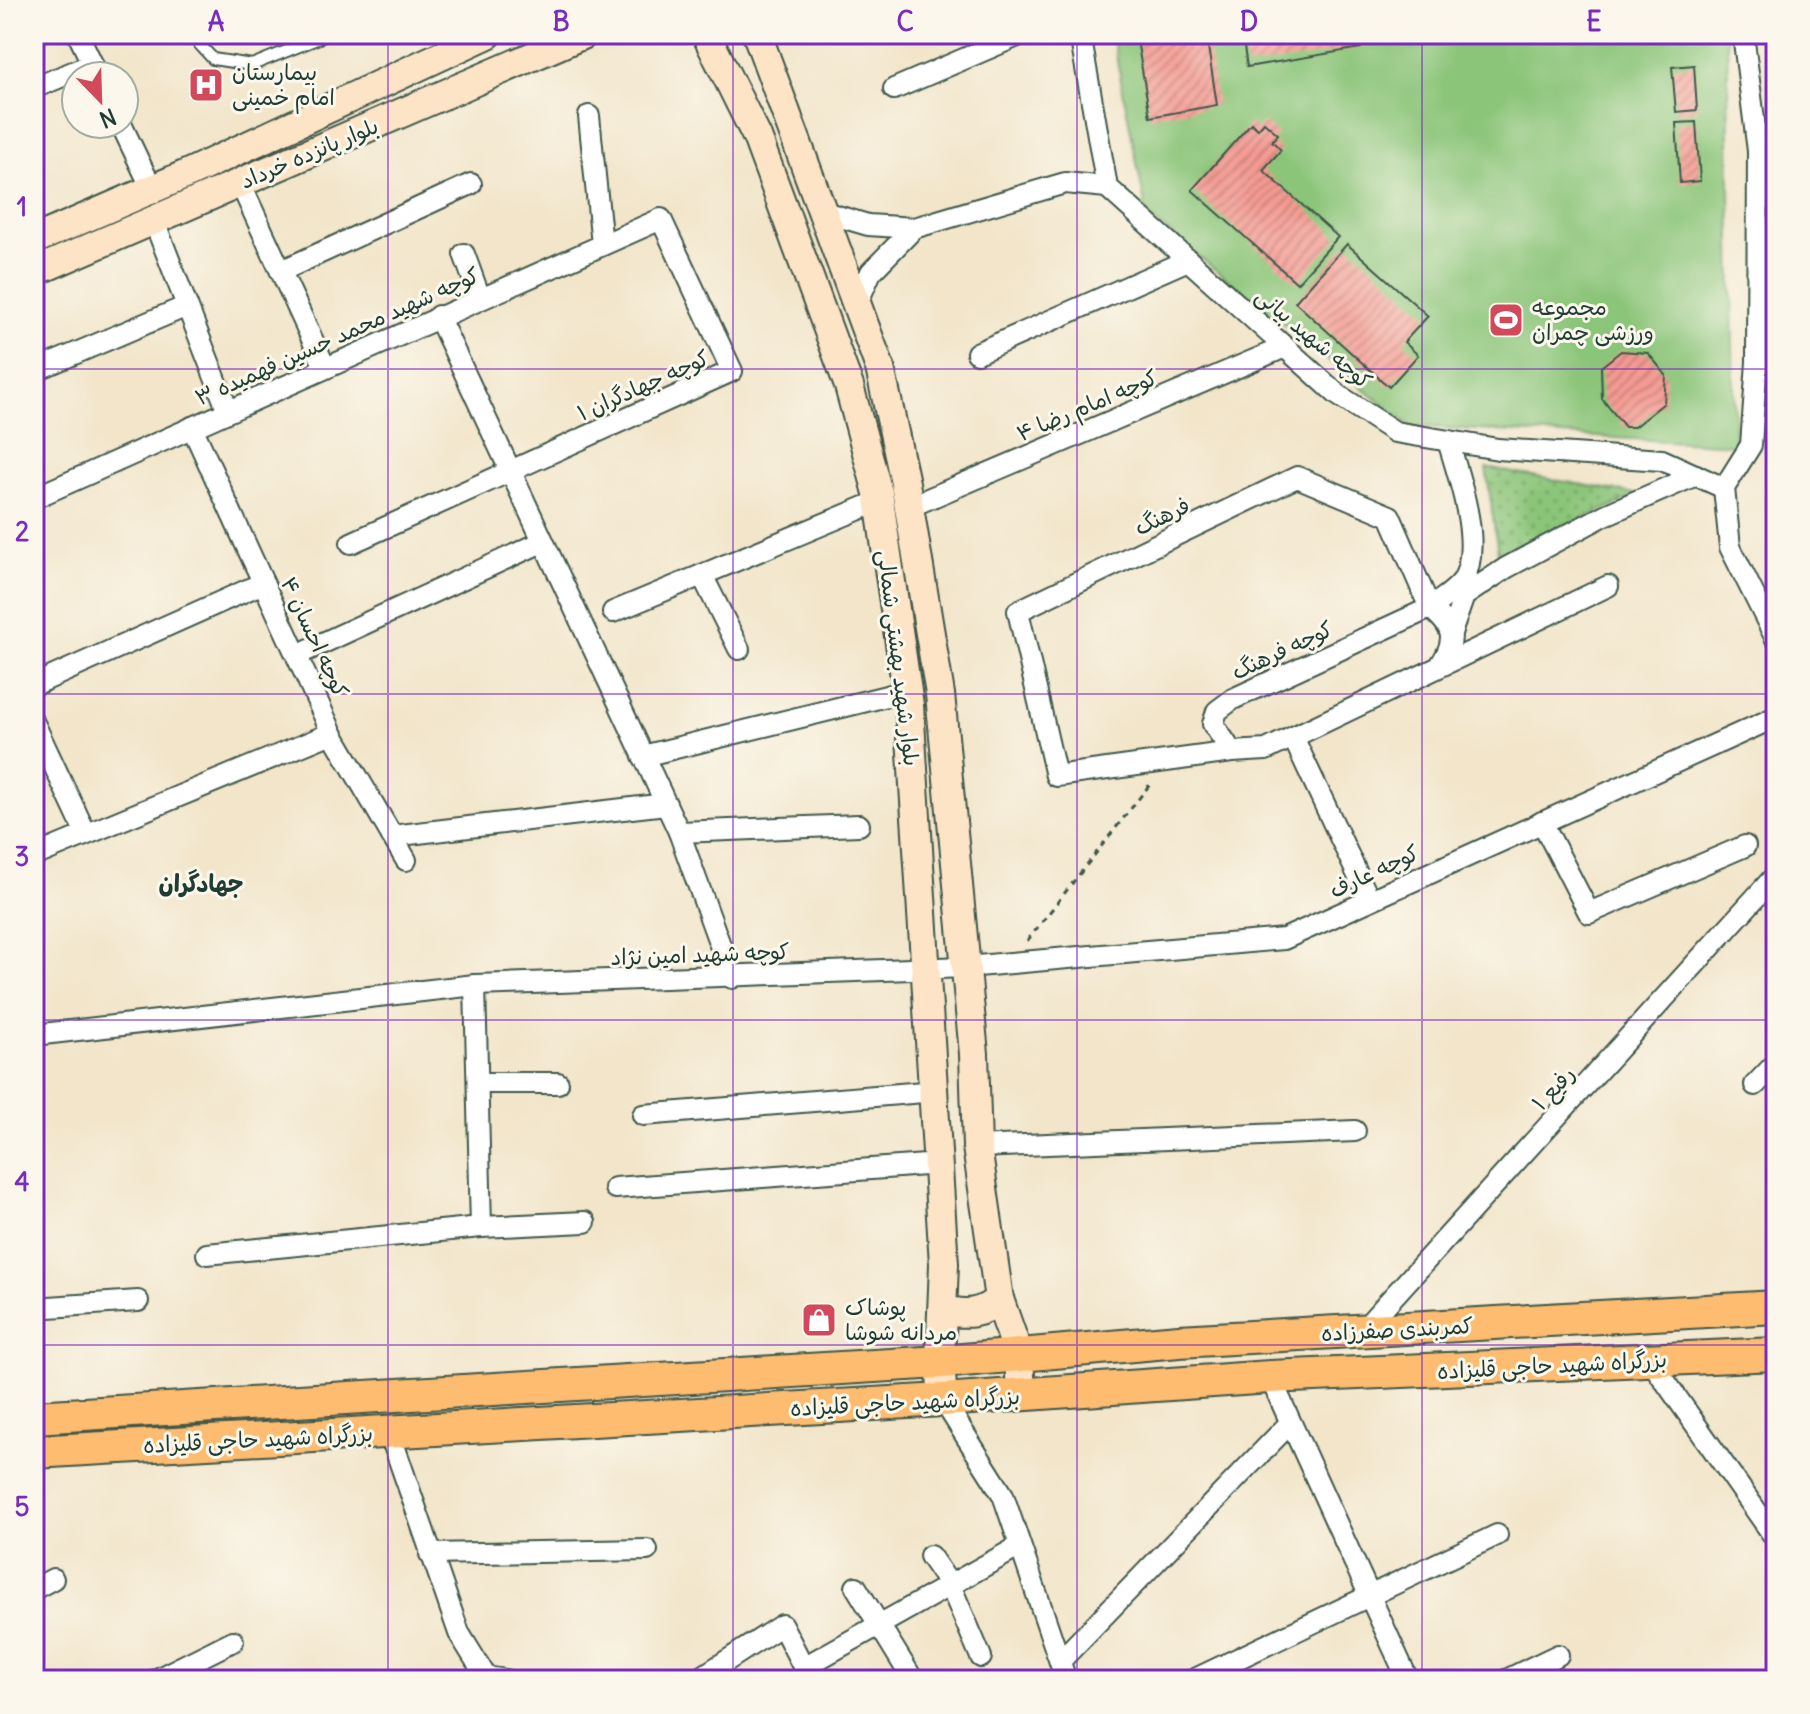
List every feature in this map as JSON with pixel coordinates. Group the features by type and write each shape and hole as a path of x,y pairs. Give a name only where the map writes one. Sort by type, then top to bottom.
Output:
{"highway":[{"name":"کمربندی صفرزاده","path":"940,1362 1179,1341 1776,1307"},
{"name":"بزرگراه شهید حاجی قلیزاده","path":"34,1452 943,1400 1270,1377 1776,1354"},
{"name":"بزرگراه شهید حاجی قلیزاده","path":"34,1417 940,1362"}],"main road":[{"name":"بلوار پانزده خرداد","path":"34,240 488,34"},
{"name":"بلوار پانزده خرداد","path":"34,272 584,34"},
{"name":"بلوار شهید بهشتی شمالی","path":"706,34 757,137 849,386 879,501 907,691 936,1091 943,1400"},
{"name":"بلوار شهید بهشتی شمالی","path":"757,34 880,368 909,507 940,694 966,967 977,1147 999,1299 1019,1356 1021,1394"},
{"path":"729,82 730,71 737,61 750,58 766,61"},
{"path":"943,1310 965,1314 987,1310 999,1299"}],"street":[{"path":"78,34 90,60"},
{"path":"894,89 1022,34"},
{"path":"824,212 868,225 914,228 1065,183 1107,187 1080,34"},
{"path":"1743,34 1758,151 1766,358 1751,445 1724,488 1730,547 1776,639"},
{"path":"34,88 60,80"},
{"path":"589,116 602,245"},
{"path":"129,140 152,189"},
{"path":"240,183 325,367"},
{"path":"281,271 471,184"},
{"name":"کوچه شهید بیانی","path":"1107,187 1338,395 1395,432 1498,449 1662,460 1724,488"},
{"name":"کوچه شهید محمد حسین فهمیده ۳","path":"34,498 661,219"},
{"name":"کوچه جهادگران ۱","path":"509,472 732,371 661,219"},
{"path":"154,221 228,411"},
{"path":"856,306 871,272 914,228"},
{"path":"464,254 480,298"},
{"path":"977,353 1188,260"},
{"path":"34,371 187,306"},
{"path":"438,316 679,832 732,978"},
{"name":"کوچه امام رضا ۴","path":"909,507 1285,347"},
{"name":"کوچه احسان ۴","path":"192,427 332,733 406,860"},
{"path":"1448,441 1465,496 1471,558 1462,582 1430,608 1442,617 1451,633"},
{"path":"351,543 509,472"},
{"path":"1441,664 1452,647 1451,633 1464,596 1506,568 1605,515 1696,475"},
{"name":"فرهنگ","path":"1168,761 1056,776 1018,611 1297,477 1390,516 1430,608"},
{"path":"613,612 879,501"},
{"path":"297,655 542,542"},
{"path":"702,575 739,649"},
{"path":"34,685 263,583"},
{"path":"1168,761 1266,750 1608,586"},
{"name":"کوچه فرهنگ","path":"1232,752 1213,724 1217,711 1233,699 1430,608"},
{"path":"643,756 907,691"},
{"name":"کوچه عارف","path":"966,967 1284,939 1776,717"},
{"path":"34,723 86,834"},
{"path":"34,856 332,733"},
{"path":"1293,737 1369,899"},
{"path":"392,836 666,804"},
{"path":"1542,822 1589,913 1745,846"},
{"path":"679,832 859,825"},
{"name":"رفیع ۱","path":"1362,1331 1776,875"},
{"name":"کوچه شهید امین نژاد","path":"34,1035 475,985 732,978 966,967"},
{"path":"475,985 481,1227"},
{"path":"1755,1085 1776,1063"},
{"path":"478,1083 558,1083"},
{"path":"643,1115 936,1091"},
{"path":"977,1147 1355,1131"},
{"path":"615,1188 939,1164"},
{"path":"207,1254 481,1227 585,1222"},
{"path":"34,1308 138,1301"},
{"path":"1651,1361 1776,1539"},
{"path":"1270,1377 1365,1598 1408,1680"},
{"path":"943,1400 1003,1495 1063,1670 1289,1424"},
{"path":"389,1431 459,1633 489,1679"},
{"path":"1193,1680 1497,1535"},
{"path":"697,1680 782,1625 807,1674 881,1624 1020,1546"},
{"path":"430,1554 647,1550"},
{"path":"930,1556 950,1585 981,1657"},
{"path":"34,1589 53,1579"},
{"path":"856,1587 913,1680"},
{"path":"155,1680 233,1641"},
{"path":"1506,1680 1558,1655"}],"lane":[{"path":"190,34 213,59 252,65 329,34"}],"path":[{"path":"1010,963 1168,761"}],"green space":[{"name":"مجموعه ورزشی چمران","path":"1112,34 1727,34 1735,445 1410,426 1147,215"},
{"path":"1486,468 1640,495 1498,553"}],"building":[{"path":"1136,34 1206,34 1217,105 1150,117"},
{"path":"1242,34 1359,34 1361,48 1247,67"},
{"path":"1694,65 1697,110 1676,112 1672,67"},
{"path":"1264,122 1278,134 1272,141 1281,150 1263,170 1338,237 1297,283 1192,190 1251,123 1258,129"},
{"path":"1696,122 1700,181 1680,183 1676,123"},
{"path":"1347,244 1428,316 1404,342 1418,355 1389,387 1295,302"},
{"path":"1621,351 1648,353 1666,375 1664,403 1634,427 1625,427 1602,399 1601,367"}],"place":[{"name":"بیمارستان امام خمینی","path":"206,85"},
{"name":"مجموعه ورزشی چمران","path":"1506,320"},
{"name":"پوشاک مردانه شوشا","path":"819,1320"}],"district":[{"name":"جهادگران","path":"201,883"}]}
